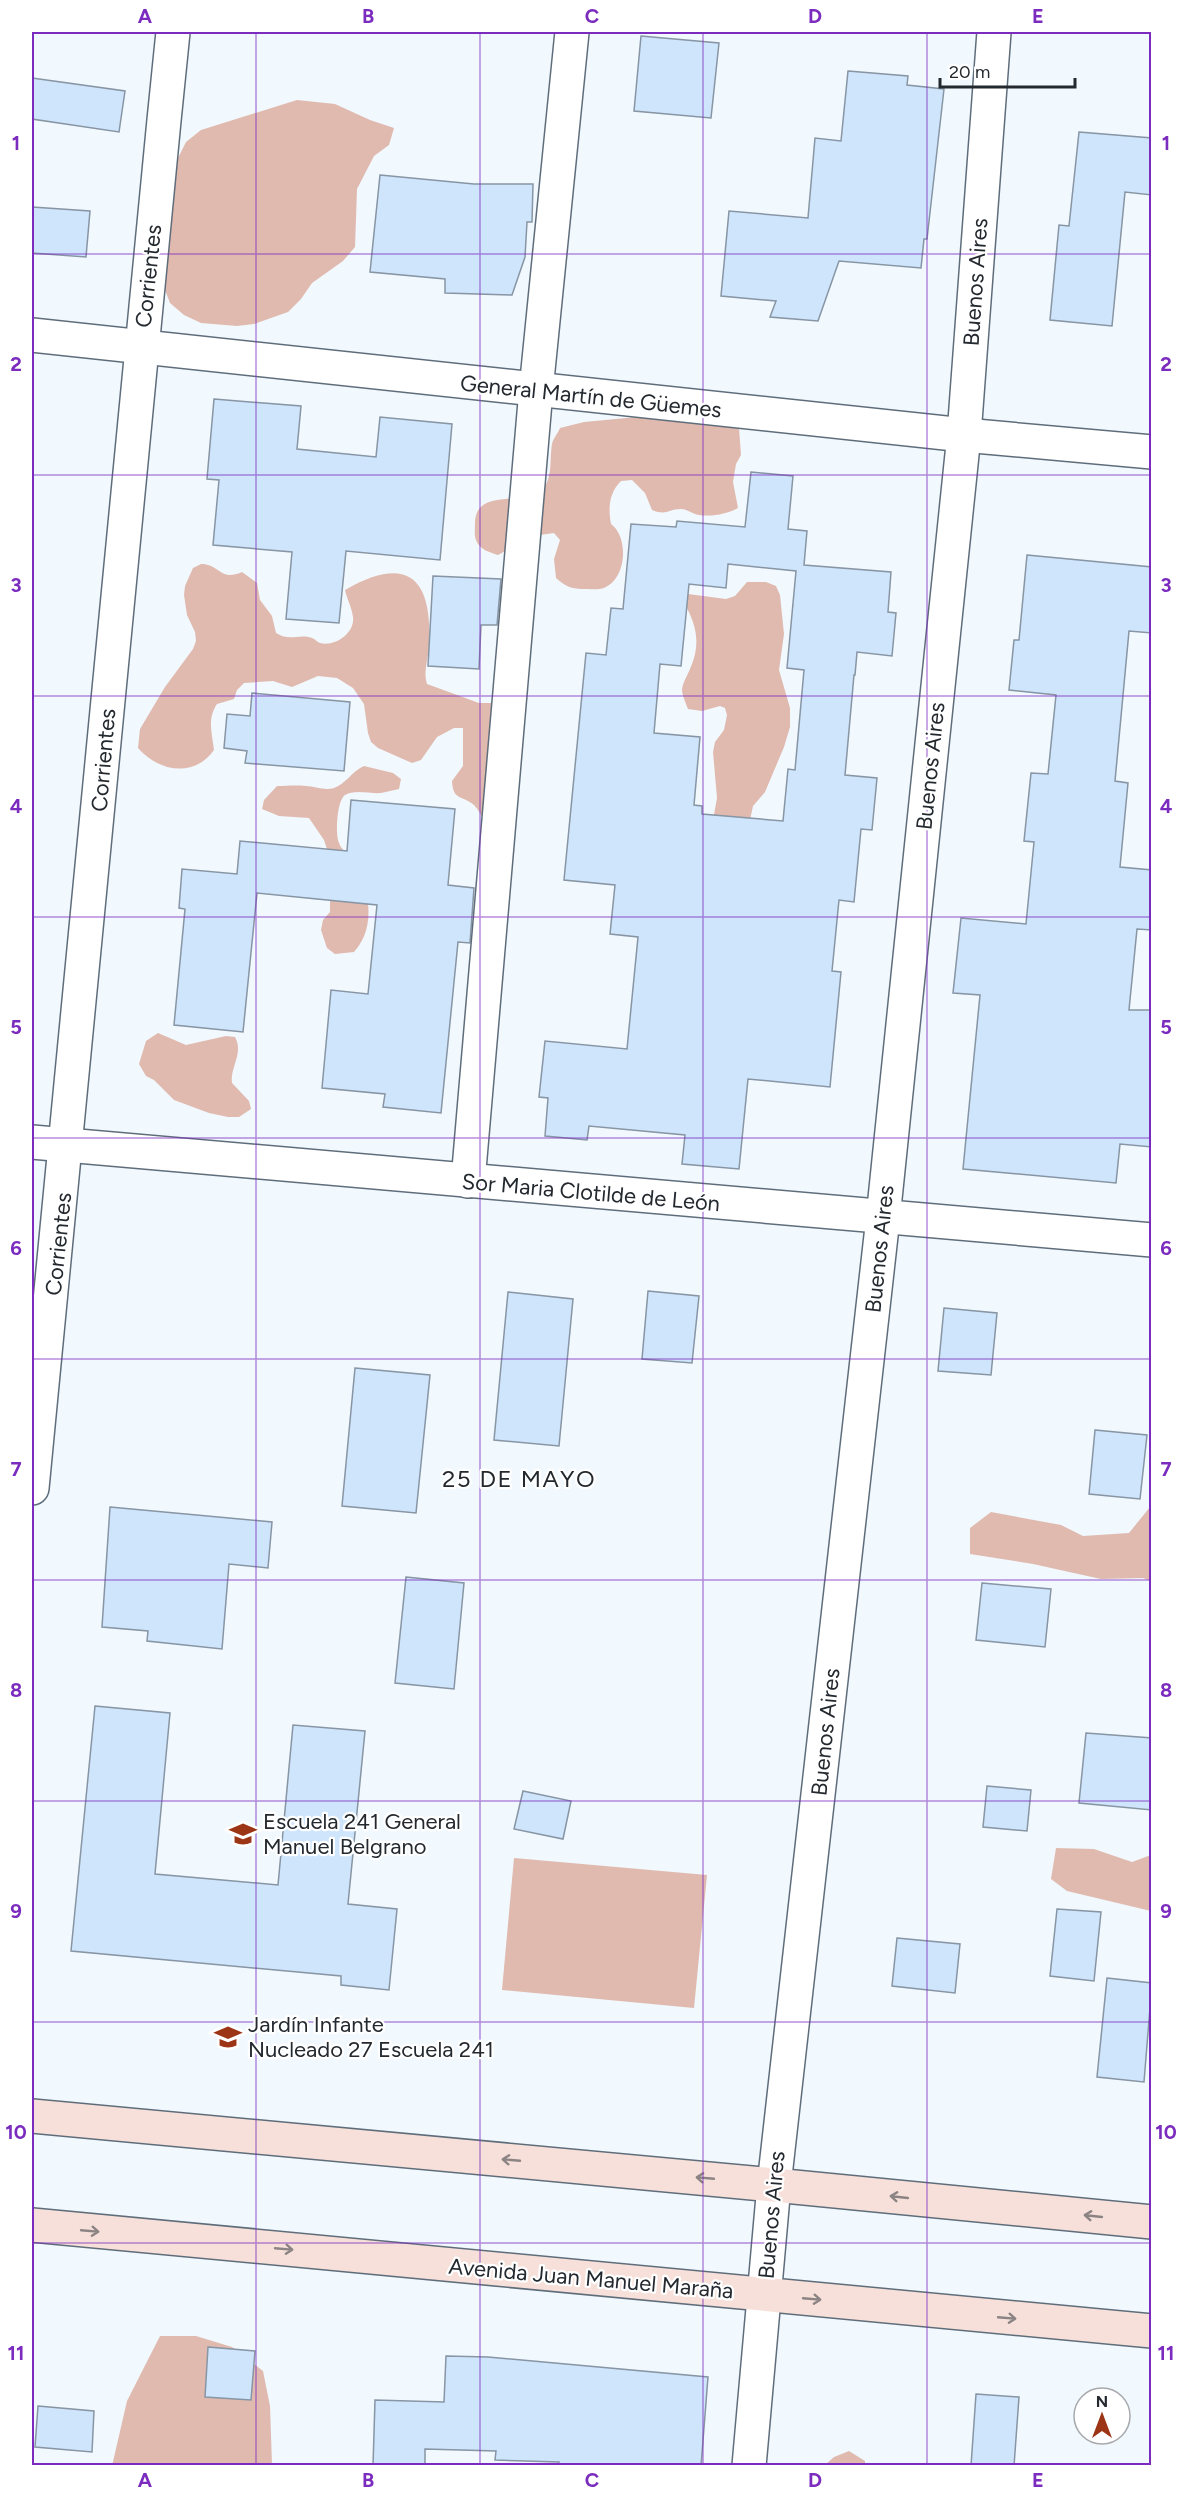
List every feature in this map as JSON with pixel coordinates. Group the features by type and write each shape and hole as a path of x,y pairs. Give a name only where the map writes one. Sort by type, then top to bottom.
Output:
{"street":[{"name":"Corrientes","path":"32,1488 68,1146 140,348 173,32"},
{"path":"468,1181 536,390 572,32"},
{"name":"Buenos Aires","path":"749,2466 774,2185 883,1218 964,435 994,32"},
{"name":"General Martín de Güemes","path":"32,335 964,435 1152,452"},
{"name":"Sor Maria Clotilde de León","path":"32,1142 1152,1240"},
{"path":"32,2116 1152,2222"},
{"name":"Avenida Juan Manuel Maraña","path":"32,2225 1152,2331"}],"shaded area":[{"path":"297,100 335,104 394,128 389,145 374,156 357,189 355,247 343,261 312,283 288,312 254,324 237,326 201,323 184,315 170,303 157,269 171,215 177,160 186,142 201,130"},
{"path":"637,417 732,423 739,428 741,455 736,464 733,482 738,508 709,516 681,509 657,512 652,510 645,493 632,480 621,481 610,501 610,512 611,524 621,538 623,558 612,583 600,589 573,588 556,578 554,559 560,540 554,533 533,536 498,555 480,546 475,534 477,511 492,501 533,496 540,492 547,481 552,444 560,428 584,422"},
{"path":"201,564 229,575 242,572 257,583 260,600 272,616 276,633 286,637 313,638 326,644 343,638 353,623 345,590 367,579 385,574 400,574 412,579 421,589 429,623 427,684 479,703 497,703 485,823 476,807 454,792 452,781 463,766 463,728 454,728 437,737 421,760 412,763 378,748 371,742 364,704 353,688 337,678 318,676 292,687 273,681 244,683 237,690 234,699 217,704 214,710 211,726 214,750 206,759 187,768 176,768 166,767 146,756 138,748 140,729 196,641 195,632 187,615 184,595 185,586 193,568"},
{"path":"747,582 766,582 776,586 780,595 784,634 779,670 790,708 790,727 765,792 753,806 739,871 709,842 717,798 713,752 715,742 724,730 727,715 725,708 720,706 702,711 688,709 685,703 682,688 696,652 696,635 692,619 684,603 688,594 726,599 735,596"},
{"path":"364,766 393,773 401,779 399,789 381,793 349,793 342,798 340,803 338,839 362,880 368,905 368,918 362,942 354,952 335,954 327,948 321,930 323,920 330,912 330,858 324,840 309,818 279,816 262,809 264,800 277,786 334,788"},
{"path":"158,1033 186,1045 226,1036 235,1037 238,1049 232,1083 249,1101 251,1109 239,1117 228,1117 209,1113 174,1100 154,1080 146,1076 139,1064 146,1041"},
{"path":"1150,1507 1151,1581 1143,1578 1101,1579 1033,1564 970,1554 970,1528 991,1512 1061,1525 1083,1536 1129,1533"},
{"path":"1056,1848 1094,1849 1132,1862 1151,1855 1151,1911 1067,1891 1051,1879"},
{"path":"514,1858 707,1875 694,2008 502,1990"},
{"path":"160,2336 196,2336 232,2347 263,2371 270,2406 272,2465 112,2466 127,2401"},
{"path":"849,2451 865,2461 865,2465 825,2465 834,2457"}],"building":[{"path":"641,36 719,43 711,118 634,111"},
{"path":"848,71 908,76 907,85 944,89 927,239 924,239 921,268 839,261 818,321 770,317 776,301 721,296 729,211 808,218 815,138 841,141"},
{"path":"32,78 125,91 119,132 32,119"},
{"path":"1079,132 1152,138 1152,195 1125,192 1112,326 1050,320 1059,225 1069,226"},
{"path":"380,175 474,184 533,184 532,222 527,222 525,257 512,295 445,293 445,279 370,272"},
{"path":"32,207 90,211 86,257 32,253"},
{"path":"214,399 301,406 297,449 376,457 380,417 452,424 440,560 346,551 339,623 286,619 292,552 213,545 219,480 207,479"},
{"path":"751,472 793,476 788,529 807,531 804,565 891,572 888,612 896,613 892,656 857,652 845,775 877,778 872,830 861,829 854,902 839,900 832,971 841,972 830,1087 748,1079 739,1169 682,1164 685,1135 589,1126 587,1140 545,1136 548,1098 539,1097 545,1041 627,1049 638,937 610,934 615,885 564,880 586,653 606,655 611,608 623,609 631,524 676,527 677,521 745,527","holes":["728,564 796,571 787,668 804,670 795,770 788,769 783,821 702,814 702,806 694,805 700,737 654,733 660,664 681,666 689,584 726,588"]},
{"path":"1027,555 1152,567 1152,633 1129,631 1115,781 1128,783 1120,867 1152,870 1152,930 1137,929 1129,1010 1152,1010 1152,1147 1120,1144 1116,1183 963,1169 980,995 953,993 961,918 1026,924 1034,842 1024,841 1031,773 1048,774 1056,695 1009,690 1014,640 1019,640"},
{"path":"433,576 501,579 497,625 481,625 479,669 428,666"},
{"path":"252,693 350,702 344,771 245,763 247,751 224,748 227,714 250,716"},
{"path":"351,800 455,809 448,885 474,888 470,943 458,942 441,1113 383,1107 385,1094 322,1088 331,990 368,994 377,905 257,893 243,1032 174,1025 185,909 179,908 182,869 237,874 240,841 347,851"},
{"path":"648,1291 699,1296 692,1363 642,1359"},
{"path":"508,1292 573,1299 559,1446 494,1440"},
{"path":"944,1308 997,1313 991,1375 938,1371"},
{"path":"355,1368 430,1375 416,1513 342,1506"},
{"path":"1095,1430 1147,1435 1140,1499 1089,1494"},
{"path":"110,1507 272,1522 268,1568 229,1564 222,1649 147,1641 148,1631 102,1627"},
{"path":"406,1577 464,1583 454,1689 395,1683"},
{"path":"982,1583 1051,1589 1045,1647 976,1640"},
{"path":"95,1706 170,1713 155,1874 278,1885 293,1725 365,1731 348,1904 397,1909 389,1990 341,1985 341,1976 71,1951"},
{"path":"1086,1733 1152,1738 1152,1810 1079,1803"},
{"path":"987,1786 1031,1790 1027,1831 983,1827"},
{"path":"523,1791 571,1801 563,1839 514,1829"},
{"path":"1057,1909 1101,1912 1094,1981 1050,1976"},
{"path":"897,1938 960,1944 955,1993 892,1986"},
{"path":"1107,1978 1152,1983 1144,2082 1097,2077"},
{"path":"208,2347 255,2351 251,2400 205,2397"},
{"path":"446,2356 488,2357 708,2377 701,2466 558,2466 559,2462 495,2460 496,2451 425,2449 425,2466 373,2466 375,2400 444,2402"},
{"path":"976,2394 1019,2397 1014,2466 971,2466"},
{"path":"38,2406 94,2411 92,2452 35,2447"}],"place":[{"name":"Escuela 241 General Manuel Belgrano","path":"243,1834"},
{"name":"Jardín Infante Nucleado 27 Escuela 241","path":"228,2037"}],"district":[{"name":"25 DE MAYO","path":"519,1479"}]}
